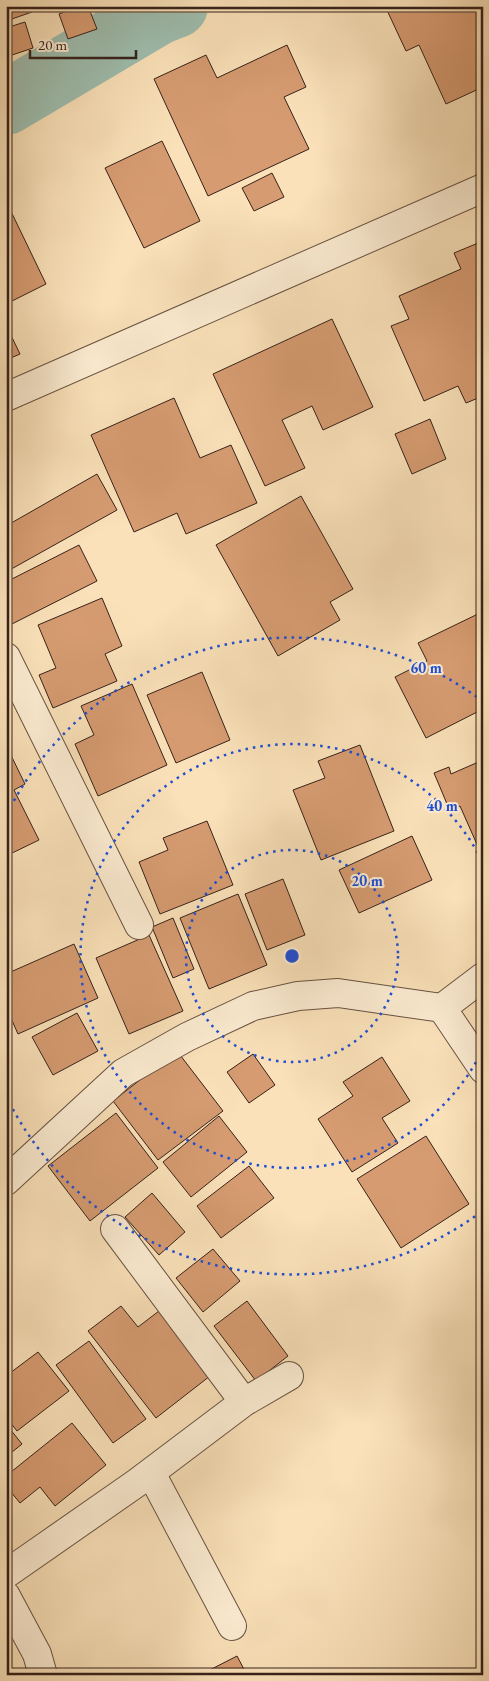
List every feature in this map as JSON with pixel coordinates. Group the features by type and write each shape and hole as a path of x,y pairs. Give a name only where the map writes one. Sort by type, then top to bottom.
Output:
{"street":[{"path":"6,397 483,188"},
{"path":"10,674 139,925"},
{"path":"6,1182 123,1073 188,1037 254,1006 298,996 338,994 442,1008 483,977"},
{"path":"442,1008 483,1069"},
{"path":"115,1228 244,1402"},
{"path":"6,1574 151,1473 244,1402 289,1376"},
{"path":"151,1473 232,1626"},
{"path":"6,1596 37,1654 43,1675"}],"building":[{"path":"6,6 29,6 32,12 6,21"},
{"path":"80,6 88,6 97,29 68,39 59,14"},
{"path":"385,6 451,6 452,8 456,6 483,6 483,87 446,104 419,45 406,51"},
{"path":"25,22 33,48 6,57 6,28"},
{"path":"287,45 306,87 284,97 309,149 208,196 154,79 206,55 217,78"},
{"path":"162,141 200,221 144,248 105,168"},
{"path":"272,173 284,197 254,211 242,188"},
{"path":"6,201 46,284 6,304"},
{"path":"483,241 483,396 466,403 458,386 424,401 391,326 409,319 399,296 461,269 454,253"},
{"path":"332,319 373,407 323,430 312,406 282,420 305,468 265,486 213,374"},
{"path":"6,325 20,354 6,360"},
{"path":"174,398 200,458 231,445 257,503 186,534 177,513 134,532 91,435"},
{"path":"430,419 446,459 412,474 395,434"},
{"path":"97,474 117,510 6,572 6,526"},
{"path":"301,496 353,589 330,602 340,620 278,656 216,545"},
{"path":"79,545 97,581 8,626 6,623 6,582"},
{"path":"102,598 122,646 105,654 117,681 53,708 39,675 56,668 38,625"},
{"path":"482,612 483,709 426,738 395,677 427,661 418,643"},
{"path":"202,672 230,740 176,763 147,695"},
{"path":"132,684 167,765 98,796 75,744 94,735 81,706"},
{"path":"6,745 25,784 14,790 39,840 8,855 6,851"},
{"path":"360,745 394,831 321,860 293,790 325,778 318,761"},
{"path":"483,760 483,858 460,806 450,811 434,773 449,767 451,774"},
{"path":"207,821 233,885 160,914 139,862 168,850 163,838"},
{"path":"412,836 432,880 359,913 339,870"},
{"path":"283,879 305,935 267,950 245,894"},
{"path":"238,894 267,965 209,989 180,918"},
{"path":"173,918 194,969 173,978 152,927"},
{"path":"149,935 183,1011 129,1034 96,958"},
{"path":"74,944 98,998 18,1034 6,1007 6,974"},
{"path":"77,1013 98,1051 53,1075 32,1037"},
{"path":"177,1051 223,1111 158,1160 113,1101"},
{"path":"253,1054 275,1085 249,1103 227,1072"},
{"path":"382,1057 410,1101 382,1118 398,1143 352,1172 318,1119 353,1096 343,1082"},
{"path":"116,1113 158,1168 90,1221 48,1166"},
{"path":"219,1116 247,1152 191,1197 163,1162"},
{"path":"426,1136 469,1204 401,1248 357,1179"},
{"path":"249,1166 274,1198 221,1238 197,1206"},
{"path":"152,1193 185,1232 159,1255 125,1217"},
{"path":"213,1249 240,1281 203,1312 176,1278"},
{"path":"247,1301 288,1356 256,1381 214,1326"},
{"path":"121,1306 138,1327 159,1311 210,1376 156,1418 88,1331"},
{"path":"89,1341 146,1419 113,1443 56,1365"},
{"path":"38,1352 69,1391 17,1431 6,1417 6,1376"},
{"path":"72,1423 106,1465 55,1506 40,1487 20,1503 6,1486 6,1476"},
{"path":"6,1424 22,1444 6,1457"},
{"path":"237,1656 247,1675 200,1675"}],"waterway":[{"path":"6,103 158,13 176,6"}]}
